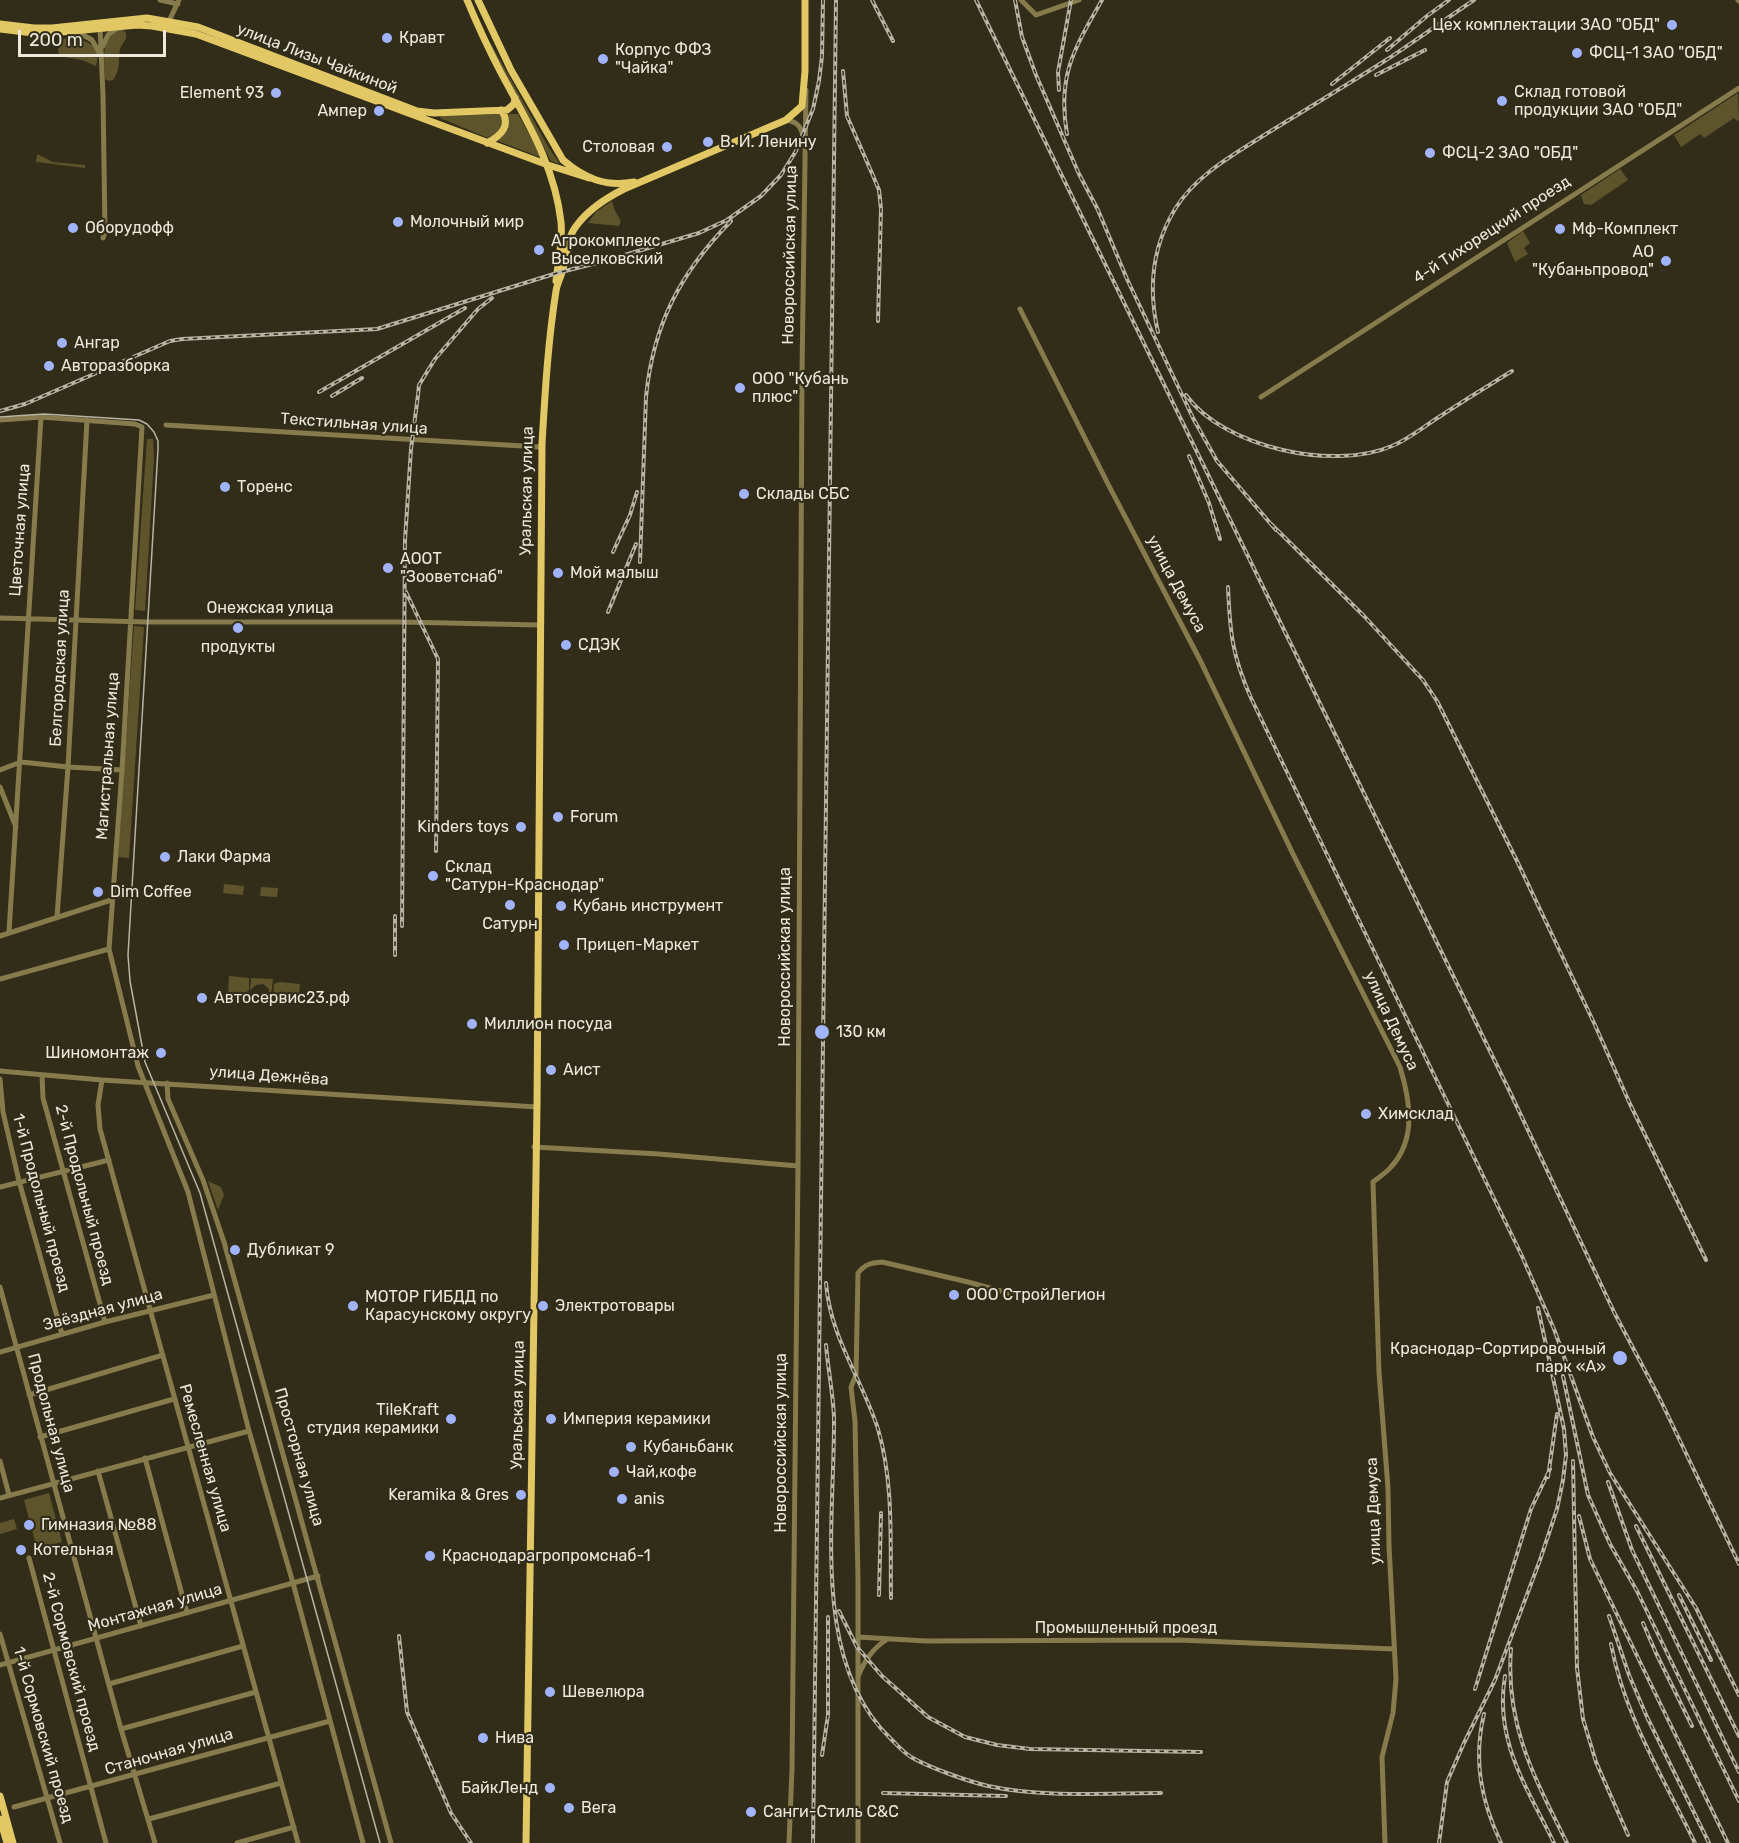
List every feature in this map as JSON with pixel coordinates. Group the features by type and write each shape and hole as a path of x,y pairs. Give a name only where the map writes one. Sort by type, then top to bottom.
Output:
{"main road":[{"path":"468,0 490,50 548,165"},
{"path":"478,0 491,30 555,148 563,160 575,171 589,178"},
{"name":"Новороссийская улица","path":"786,120 802,106 805,71 805,0"},
{"name":"улица Лизы Чайкиной","path":"0,29 40,34 76,31 147,18 169,21 198,27 412,112"},
{"name":"улица Лизы Чайкиной","path":"0,24 43,28 100,25 152,26 196,34 412,112"},
{"path":"490,50 491,30"},
{"path":"412,112 501,110 511,108 515,98"},
{"path":"488,142 503,133 506,120 501,110"},
{"path":"412,112 548,165 589,178 613,184 645,180"},
{"path":"561,224 571,228 591,210 624,189 786,120"},
{"name":"Уральская улица","path":"525,1843 536,1107 541,447 544,386 561,224 548,165"},
{"name":"Уральская улица","path":"551,329 557,288 570,237 577,225"},
{"path":"0,1796 13,1843"},
{"path":"0,1819 7,1843"}],"street":[{"path":"160,0 179,2 169,21"},
{"path":"1021,0 1036,15 1079,0"},
{"path":"100,25 105,232 103,238"},
{"path":"102,57 108,35 114,29 127,25"},
{"path":"76,31 92,40 102,57"},
{"name":"Новороссийская улица","path":"789,1843 792,1769 798,1166 800,535 806,156 805,71"},
{"name":"4-й Тихорецкий проезд","path":"1261,397 1739,88"},
{"path":"786,120 797,123 802,129 806,156"},
{"name":"улица Демуса","path":"1020,309 1211,681 1292,852 1400,1067 1410,1097 1409,1124 1401,1154 1391,1167 1373,1182 1379,1372 1388,1488 1396,1679 1393,1713 1382,1757 1385,1843"},
{"path":"0,420 41,417 87,420"},
{"name":"Цветочная улица","path":"9,933 41,417"},
{"name":"Магистральная улица","path":"87,420 135,424 142,427 109,949 132,1045 145,1082"},
{"name":"Белгородская улица","path":"57,917 68,768 87,420"},
{"name":"Текстильная улица","path":"166,425 541,447"},
{"name":"Онежская улица","path":"0,618 28,617 131,622 401,622 539,625"},
{"path":"0,770 21,762 68,768 122,770"},
{"path":"0,787 17,829"},
{"path":"0,936 111,900"},
{"path":"0,978 109,949"},
{"name":"улица Дежнёва","path":"0,1071 102,1080 536,1107"},
{"name":"2-й Продольный проезд","path":"42,1075 44,1098 105,1322"},
{"name":"1-й Продольный проезд","path":"0,1078 3,1112 62,1334"},
{"name":"Ремесленная улица","path":"102,1080 98,1116 109,1160 298,1843"},
{"path":"145,1082 188,1192 249,1431 293,1583 363,1843"},
{"name":"Просторная улица","path":"167,1083 168,1098 203,1180 224,1242 391,1843"},
{"path":"535,1147 659,1154 798,1166"},
{"path":"0,1187 109,1160"},
{"path":"858,1843 855,1421 851,1387 856,1375 858,1273 869,1263 882,1262 1015,1295"},
{"name":"Продольная улица","path":"0,1287 121,1729 155,1843"},
{"name":"Звёздная улица","path":"0,1352 214,1294"},
{"path":"29,1395 163,1355"},
{"path":"40,1437 174,1399"},
{"path":"0,1498 249,1431"},
{"path":"145,1458 187,1613"},
{"path":"0,1461 9,1495"},
{"path":"98,1471 141,1626"},
{"name":"2-й Сормовский проезд","path":"29,1558 106,1843"},
{"name":"Монтажная улица","path":"0,1665 318,1576"},
{"name":"1-й Сормовский проезд","path":"0,1634 60,1843"},
{"name":"Промышленный проезд","path":"858,1637 926,1641 1179,1640 1394,1649"},
{"path":"857,1681 867,1658 876,1646 888,1639"},
{"path":"109,1684 243,1646"},
{"path":"121,1729 256,1692"},
{"name":"Станочная улица","path":"14,1807 47,1800 330,1721"},
{"path":"149,1819 281,1783"},
{"path":"237,1843 294,1827"}],"shaded area":[{"path":"121,28 126,33 126,37 120,51 118,71 113,80 109,81 105,79 106,44 109,38"},
{"path":"62,39 81,40 95,48 98,59 96,66 82,60 59,56 58,47"},
{"path":"491,44 560,164 551,161 489,45"},
{"path":"1738,93 1739,120 1734,118 1704,138 1700,134 1681,147 1674,135"},
{"path":"500,114 501,129 488,138 440,118 442,116"},
{"path":"507,114 518,114 542,158 498,141 507,129 509,122"},
{"path":"37,154 53,162 85,165 85,168 36,162"},
{"path":"1620,169 1628,180 1591,205 1584,204 1581,195"},
{"path":"612,201 621,221 619,226 588,223 596,212"},
{"path":"1523,231 1530,243 1524,248 1528,254 1515,262 1507,243"},
{"path":"147,439 153,439 154,457 145,611 135,610"},
{"path":"134,626 144,627 129,858 118,857"},
{"path":"224,884 244,886 243,895 223,893"},
{"path":"261,887 278,888 277,897 260,896"},
{"path":"229,976 249,978 249,990 242,996 228,995"},
{"path":"251,978 273,979 271,996 268,996 269,989 263,984 256,985 250,990"},
{"path":"279,982 300,984 299,995 278,993 273,995 274,984"},
{"path":"208,1181 221,1187 224,1195 218,1210"},
{"path":"49,1493 62,1542 37,1549 24,1500"},
{"path":"14,1519 17,1529 0,1534 0,1523"}],"tram line":[{"path":"0,417 44,414 139,420 147,424 158,441 128,955 130,981 145,1062 200,1193 380,1843"}],"railway":[{"path":"0,411 25,404 170,341 377,329 557,273 699,233 727,220 761,196 781,175 796,151 813,109 819,81 823,0"},
{"path":"813,1843 836,0"},
{"path":"872,0 893,41"},
{"path":"976,0 1509,1090 1615,1314 1659,1397 1739,1564"},
{"path":"1015,0 1022,37 1036,75 1127,279 1193,418 1217,461 1276,530"},
{"path":"1059,90 1058,72 1071,0"},
{"path":"1067,134 1064,114 1066,79 1083,33 1102,0"},
{"path":"1387,50 1449,0"},
{"path":"1158,332 1153,300 1157,253 1167,223 1193,186 1228,158 1383,62 1474,0"},
{"path":"1332,84 1390,38"},
{"path":"1376,75 1425,50"},
{"path":"843,71 847,116 879,190 881,209 878,321"},
{"path":"640,562 646,397 655,346 672,302 684,281 697,260 731,221"},
{"path":"402,926 405,540 411,449 419,385 435,359 478,309 492,298"},
{"path":"319,392 465,308"},
{"path":"1186,395 1203,413 1226,429 1253,441 1282,450 1311,455 1341,456 1368,453 1392,446 1512,371"},
{"path":"332,396 362,378"},
{"path":"1189,456 1209,503 1220,539"},
{"path":"613,552 630,515 637,492"},
{"path":"1271,524 1364,616 1423,680 1437,701 1517,861 1630,1104 1706,1260"},
{"path":"608,612 636,544"},
{"path":"1228,587 1233,644 1251,698 1521,1254 1554,1329 1593,1437 1610,1473 1696,1608 1739,1695"},
{"path":"406,592 438,659 436,851"},
{"path":"395,916 395,955"},
{"path":"826,1283 829,1303 840,1340 871,1411 883,1449 889,1491 891,1598"},
{"path":"1439,1843 1447,1782 1495,1680 1540,1560 1557,1509 1563,1480 1566,1455 1564,1429 1538,1308"},
{"path":"826,1345 834,1417 832,1587 838,1630 848,1671 865,1707 891,1739 908,1755 938,1770 979,1784 1031,1792 1161,1793"},
{"path":"1563,1376 1588,1495 1610,1544 1637,1591 1739,1801"},
{"path":"1548,1477 1557,1414"},
{"path":"1573,1461 1577,1668 1583,1719 1596,1762 1628,1835"},
{"path":"1475,1689 1531,1509 1550,1469"},
{"path":"1608,1482 1632,1550 1739,1772"},
{"path":"879,1595 881,1513"},
{"path":"1579,1516 1590,1559 1728,1843"},
{"path":"1636,1526 1739,1736"},
{"path":"1679,1595 1711,1660"},
{"path":"839,1611 857,1647 882,1676 928,1717 965,1737 997,1745 1030,1749 1201,1752"},
{"path":"1609,1616 1629,1675 1647,1717 1709,1843"},
{"path":"822,1755 828,1715 828,1617"},
{"path":"1643,1623 1692,1726"},
{"path":"399,1636 407,1712 451,1813 471,1843"},
{"path":"1611,1644 1625,1696 1635,1721 1695,1843"},
{"path":"1511,1649 1510,1676 1517,1726 1533,1772 1567,1843"},
{"path":"1505,1676 1504,1722 1509,1743 1515,1763 1554,1843"},
{"path":"1484,1714 1479,1748 1481,1780 1488,1812 1501,1843"},
{"path":"883,1793 1006,1796"}],"place":[{"name":"Цех комплектации ЗАО \"ОБД\"","path":"1672,25"},
{"name":"Кравт","path":"387,38"},
{"name":"ФСЦ-1 ЗАО \"ОБД\"","path":"1577,53"},
{"name":"Корпус ФФЗ \"Чайка\"","path":"603,59"},
{"name":"Element 93","path":"276,93"},
{"name":"Склад готовой продукции ЗАО \"ОБД\"","path":"1502,101"},
{"name":"Ампер","path":"379,111"},
{"name":"В. И. Ленину","path":"708,142"},
{"name":"Столовая","path":"667,147"},
{"name":"ФСЦ-2 ЗАО \"ОБД\"","path":"1430,153"},
{"name":"Молочный мир","path":"398,222"},
{"name":"Оборудофф","path":"73,228"},
{"name":"Мф-Комплект","path":"1560,229"},
{"name":"Агрокомплекс Выселковский","path":"539,250"},
{"name":"АО \"Кубаньпровод\"","path":"1666,261"},
{"name":"Ангар","path":"62,343"},
{"name":"Авторазборка","path":"49,366"},
{"name":"ООО \"Кубань плюс\"","path":"740,388"},
{"name":"Торенс","path":"225,487"},
{"name":"Склады СБС","path":"744,494"},
{"name":"АООТ \"Зооветснаб\"","path":"388,568"},
{"name":"Мой малыш","path":"558,573"},
{"name":"продукты","path":"238,628"},
{"name":"СДЭК","path":"566,645"},
{"name":"Forum","path":"558,817"},
{"name":"Kinders toys","path":"521,827"},
{"name":"Лаки Фарма","path":"165,857"},
{"name":"Склад \"Сатурн-Краснодар\"","path":"433,876"},
{"name":"Dim Coffee","path":"98,892"},
{"name":"Сатурн","path":"510,905"},
{"name":"Кубань инструмент","path":"561,906"},
{"name":"Прицеп-Маркет","path":"564,945"},
{"name":"Автосервис23.рф","path":"202,998"},
{"name":"Миллион посуда","path":"472,1024"},
{"name":"130 км","path":"822,1032"},
{"name":"Шиномонтаж","path":"161,1053"},
{"name":"Аист","path":"551,1070"},
{"name":"Химсклад","path":"1366,1114"},
{"name":"Дубликат 9","path":"235,1250"},
{"name":"ООО СтройЛегион","path":"954,1295"},
{"name":"МОТОР ГИБДД по Карасунскому округу","path":"353,1306"},
{"name":"Электротовары","path":"543,1306"},
{"name":"Краснодар-Сортировочный парк «А»","path":"1620,1358"},
{"name":"TileKraft студия керамики","path":"451,1419"},
{"name":"Империя керамики","path":"551,1419"},
{"name":"Кубаньбанк","path":"631,1447"},
{"name":"Чай,кофе","path":"614,1472"},
{"name":"Keramika & Gres","path":"521,1495"},
{"name":"anis","path":"622,1499"},
{"name":"Гимназия №88","path":"29,1525"},
{"name":"Котельная","path":"21,1550"},
{"name":"Краснодарагропромснаб-1","path":"430,1556"},
{"name":"Шевелюра","path":"550,1692"},
{"name":"Нива","path":"483,1738"},
{"name":"БайкЛенд","path":"550,1788"},
{"name":"Вега","path":"569,1808"},
{"name":"Санги-Стиль C&C","path":"751,1812"}]}
